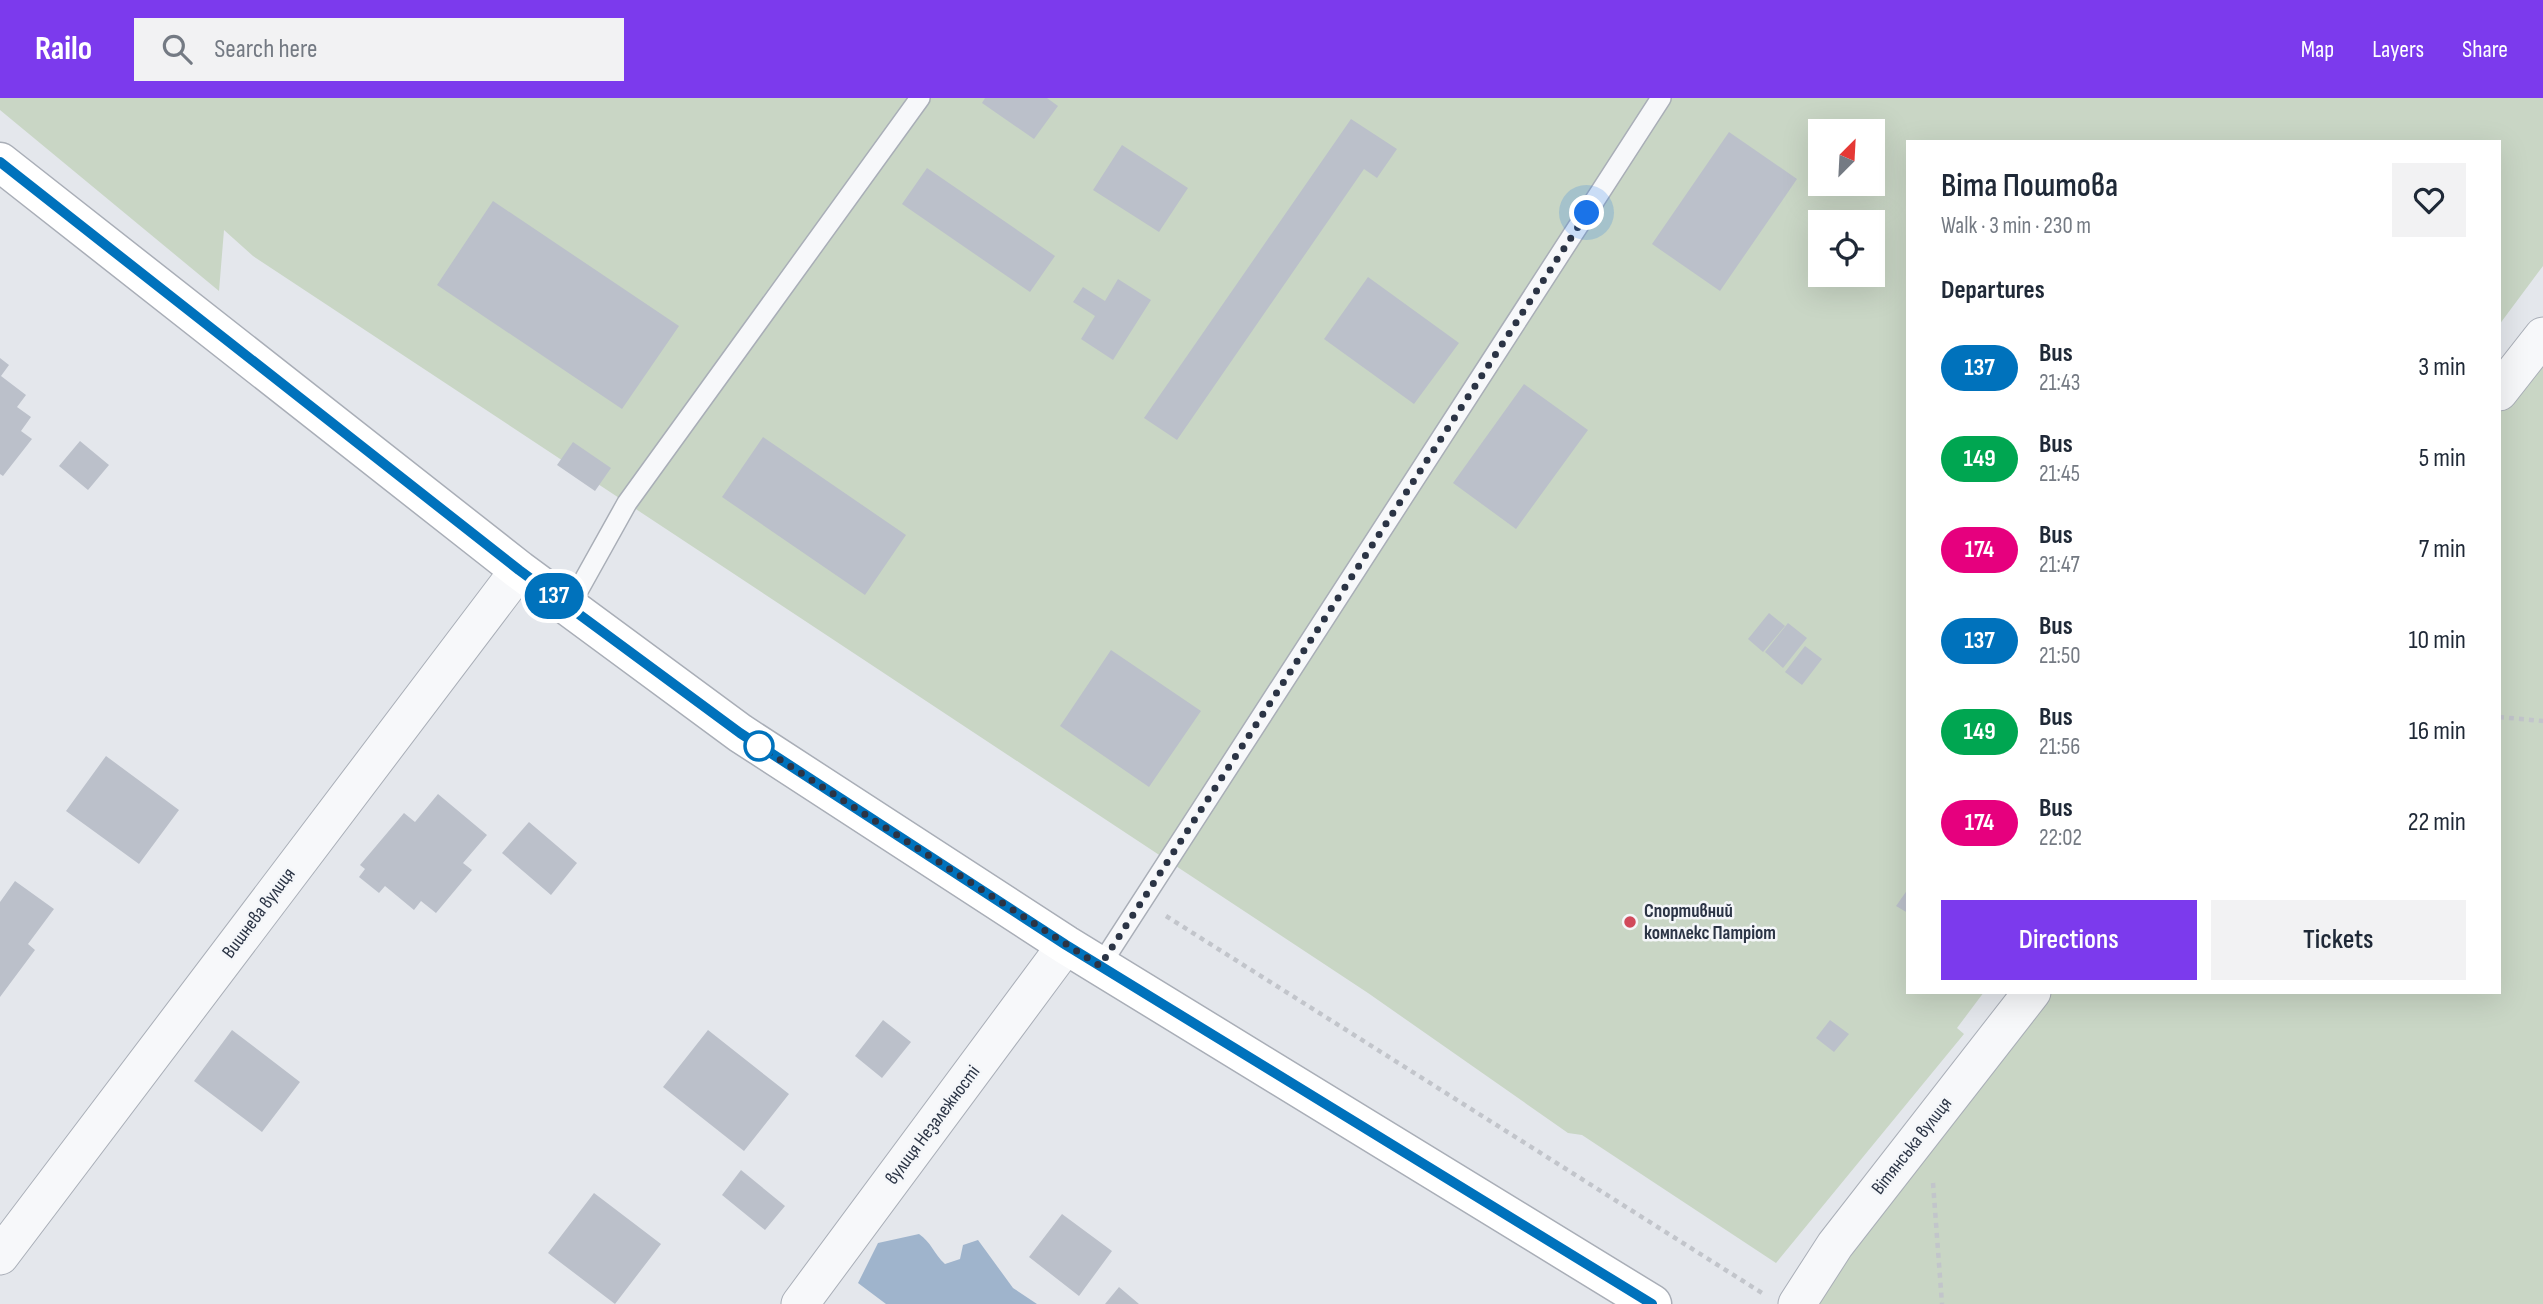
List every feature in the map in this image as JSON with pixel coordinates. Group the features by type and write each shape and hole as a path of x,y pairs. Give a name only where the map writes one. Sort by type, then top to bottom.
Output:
{"street":[{"path":"0,162 519,570 740,733 1066,945 1652,1304"},
{"path":"2501,389 2543,336"},
{"name":"Вишнева вулиця","path":"0,1256 519,570"},
{"name":"вулиця Незалежності","path":"800,1304 1066,945"},
{"name":"Вітянська вулиця","path":"1782,1300 1835,1245 2030,994"}],"lane":[{"path":"569,607 627,503 920,98"},
{"path":"1100,966 1661,98"}],"path":[{"path":"2501,717 2543,721"},
{"path":"1142,901 1782,1300"},
{"path":"1928,1126 1942,1304"}],"green space":[{"path":"0,98 2543,98 2543,266 2501,322 2501,140 1906,140 1906,994 1982,994 1957,1028 1964,1034 1776,1263 1582,1135 1568,1133 1368,993 253,256 224,230 219,291 0,110"},
{"path":"2543,324 2543,1304 1816,1304 2017,994 2501,994 2501,376"}],"water":[{"path":"919,1234 945,1264 960,1259 963,1245 978,1240 1013,1288 1037,1304 886,1304 858,1283 878,1243"}],"building":[{"path":"985,98 1047,98 1058,106 1034,139 982,103"},
{"path":"1351,119 1397,149 1377,178 1364,169 1177,440 1144,418"},
{"path":"1729,132 1797,179 1720,291 1652,244"},
{"path":"1122,145 1188,188 1159,232 1093,190"},
{"path":"927,168 1055,256 1030,292 902,204"},
{"path":"493,201 679,326 622,409 437,285"},
{"path":"1368,277 1459,343 1414,404 1324,339"},
{"path":"1118,279 1151,300 1113,360 1081,339 1095,316 1073,302 1083,287 1105,301"},
{"path":"0,358 9,365 1,376 26,395 17,407 31,417 21,431 32,439 3,476 0,474"},
{"path":"1524,384 1588,430 1516,529 1453,483"},
{"path":"763,437 906,535 865,595 722,497"},
{"path":"80,441 109,465 88,490 59,466"},
{"path":"573,442 611,468 595,491 557,465"},
{"path":"1769,613 1785,626 1763,652 1748,639"},
{"path":"1788,623 1807,638 1783,668 1765,652"},
{"path":"1805,646 1822,659 1802,685 1785,672"},
{"path":"1111,650 1201,711 1149,787 1060,726"},
{"path":"106,756 179,810 139,864 66,811"},
{"path":"438,794 487,835 463,863 472,870 436,913 421,901 414,910 385,886 379,893 359,877 365,869 360,865 404,813 415,822"},
{"path":"529,822 577,863 551,895 502,853"},
{"path":"15,881 54,909 28,944 35,950 0,997 0,902"},
{"path":"1906,892 1906,912 1896,906"},
{"path":"883,1020 911,1042 882,1078 855,1056"},
{"path":"1830,1020 1849,1034 1834,1052 1816,1038"},
{"path":"232,1030 300,1082 262,1132 194,1081"},
{"path":"708,1030 789,1094 744,1151 663,1087"},
{"path":"741,1170 785,1206 765,1230 722,1195"},
{"path":"594,1193 661,1244 615,1304 548,1253"},
{"path":"1062,1214 1112,1251 1079,1296 1029,1257"},
{"path":"1119,1287 1139,1304 1105,1304"}],"bus line":[{"name":"137","path":"0,162 519,570 740,733 1066,945 1652,1304"}],"place":[{"name":"Спортивний комплекс Патріот","path":"1630,922"}],"route":[{"path":"759,746 1100,966 1587,213"}]}
